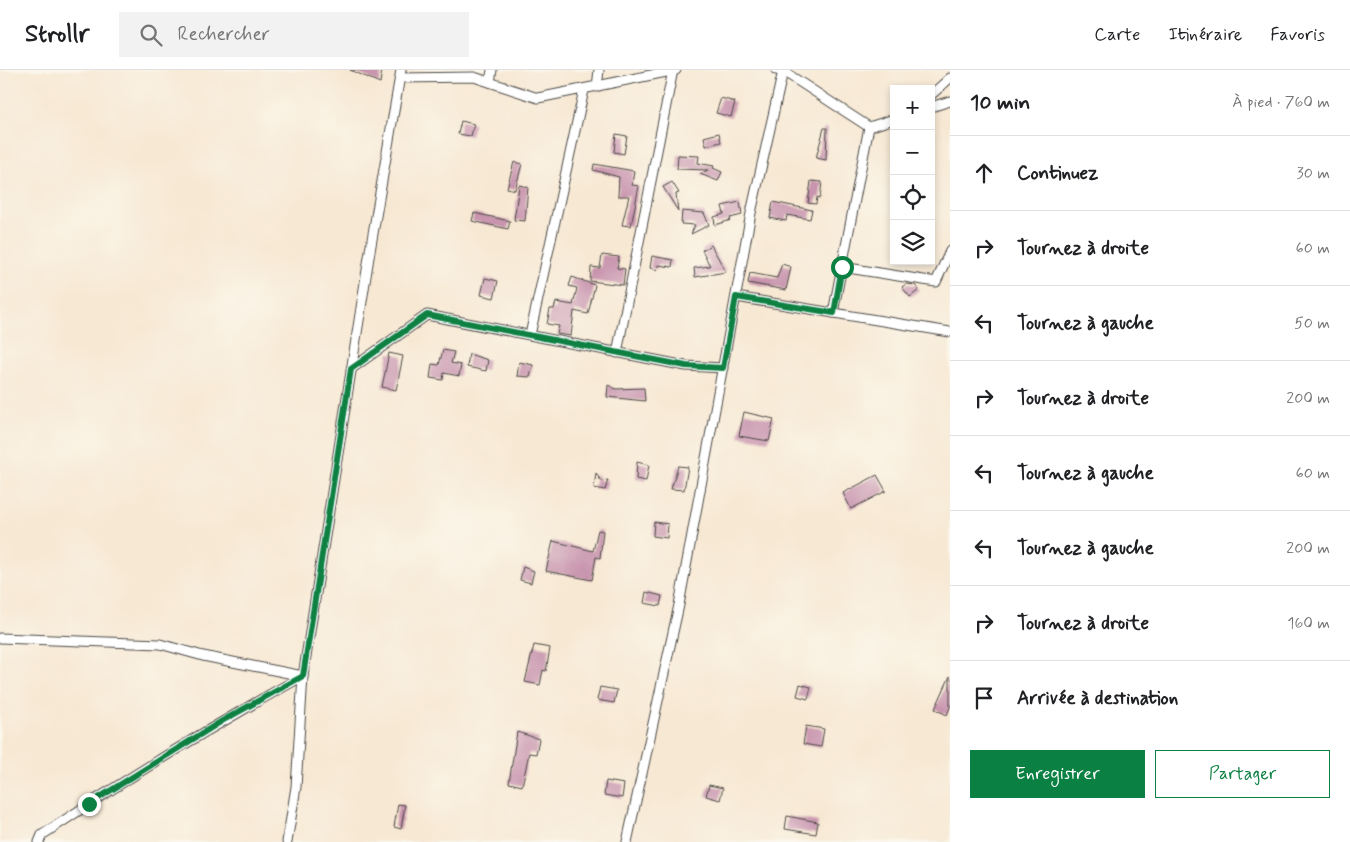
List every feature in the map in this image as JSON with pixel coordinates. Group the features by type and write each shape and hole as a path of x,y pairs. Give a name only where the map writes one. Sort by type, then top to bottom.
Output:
{"street":[{"path":"490,82 492,70"},
{"path":"597,87 599,70"},
{"path":"287,842 296,787 303,676 400,74 474,77 538,98 674,70 617,353"},
{"path":"627,842 679,606 779,71 869,127 890,120"},
{"path":"935,91 950,78"},
{"path":"530,335 584,90"},
{"path":"935,106 950,101"},
{"path":"834,313 869,127"},
{"path":"842,267 936,282 950,251"},
{"path":"736,297 950,332"},
{"path":"351,369 427,315 686,366 723,368"},
{"path":"0,638 160,644 203,656 303,676"},
{"path":"39,842 42,835 89,804 222,721 303,676"}],"building":[{"path":"350,70 382,70 380,83"},
{"path":"721,98 735,102 731,117 716,113"},
{"path":"461,121 474,124 471,136 458,134"},
{"path":"824,128 827,128 826,160 816,158"},
{"path":"719,133 721,142 706,146 704,137"},
{"path":"616,134 627,136 624,154 614,152"},
{"path":"678,155 699,156 698,163 714,166 713,168 722,172 718,181 700,174 708,170 677,169"},
{"path":"514,162 522,164 515,190 507,188"},
{"path":"594,164 634,171 632,185 639,186 631,226 622,225 629,196 618,196 619,177 593,170"},
{"path":"811,181 822,182 820,198 817,197 816,204 808,203"},
{"path":"672,182 679,193 676,194 678,211 663,187"},
{"path":"519,185 528,187 525,221 514,220"},
{"path":"740,202 742,215 715,225 714,217 724,214 722,206"},
{"path":"773,202 812,210 810,219 787,215 786,221 770,218"},
{"path":"682,211 704,213 709,225 691,234 695,225 681,224"},
{"path":"474,213 510,221 508,229 472,221"},
{"path":"711,245 726,272 695,277 694,268 710,266 702,250"},
{"path":"602,255 619,257 617,268 625,269 623,285 590,281 591,267 600,268"},
{"path":"652,256 673,260 672,267 658,265 657,270 650,268"},
{"path":"782,264 791,267 786,290 748,283 750,273 777,278"},
{"path":"572,277 595,285 588,314 574,311 571,336 557,334 559,326 547,324 550,309 554,309 556,302 573,305 577,288 569,286"},
{"path":"485,278 498,281 494,298 481,295"},
{"path":"906,284 915,285 919,290 910,297 902,287"},
{"path":"443,350 454,352 451,363 461,365 459,376 444,373 443,380 430,378 432,364 439,365"},
{"path":"389,353 403,356 396,390 382,387"},
{"path":"469,354 488,360 486,371 467,367"},
{"path":"519,362 533,365 530,377 517,376"},
{"path":"608,385 616,389 644,388 645,401 607,397"},
{"path":"744,412 774,419 769,441 739,436"},
{"path":"637,462 649,465 646,481 636,479"},
{"path":"678,466 688,467 684,490 671,489"},
{"path":"596,473 601,481 608,480 605,490 594,488"},
{"path":"877,475 886,491 851,509 843,493"},
{"path":"654,522 668,524 667,538 653,536"},
{"path":"598,530 603,531 600,558 596,557 592,580 546,571 553,541 593,551"},
{"path":"523,567 534,571 531,583 520,580"},
{"path":"646,592 662,596 660,606 644,603"},
{"path":"534,645 550,648 546,671 543,670 540,685 525,682"},
{"path":"950,676 950,707 947,715 935,709"},
{"path":"800,684 811,687 808,699 797,696"},
{"path":"600,687 617,690 614,703 597,700"},
{"path":"806,726 824,729 821,747 803,744"},
{"path":"517,732 539,739 536,754 529,753 522,786 509,783"},
{"path":"606,781 624,784 622,798 604,795"},
{"path":"709,785 723,788 720,800 706,796"},
{"path":"398,804 405,805 401,829 394,827"},
{"path":"787,816 818,822 816,834 785,829"}],"route":[{"path":"89,804 222,721 303,676 351,369 427,315 686,366 723,368 736,297 834,313 842,267"}]}
